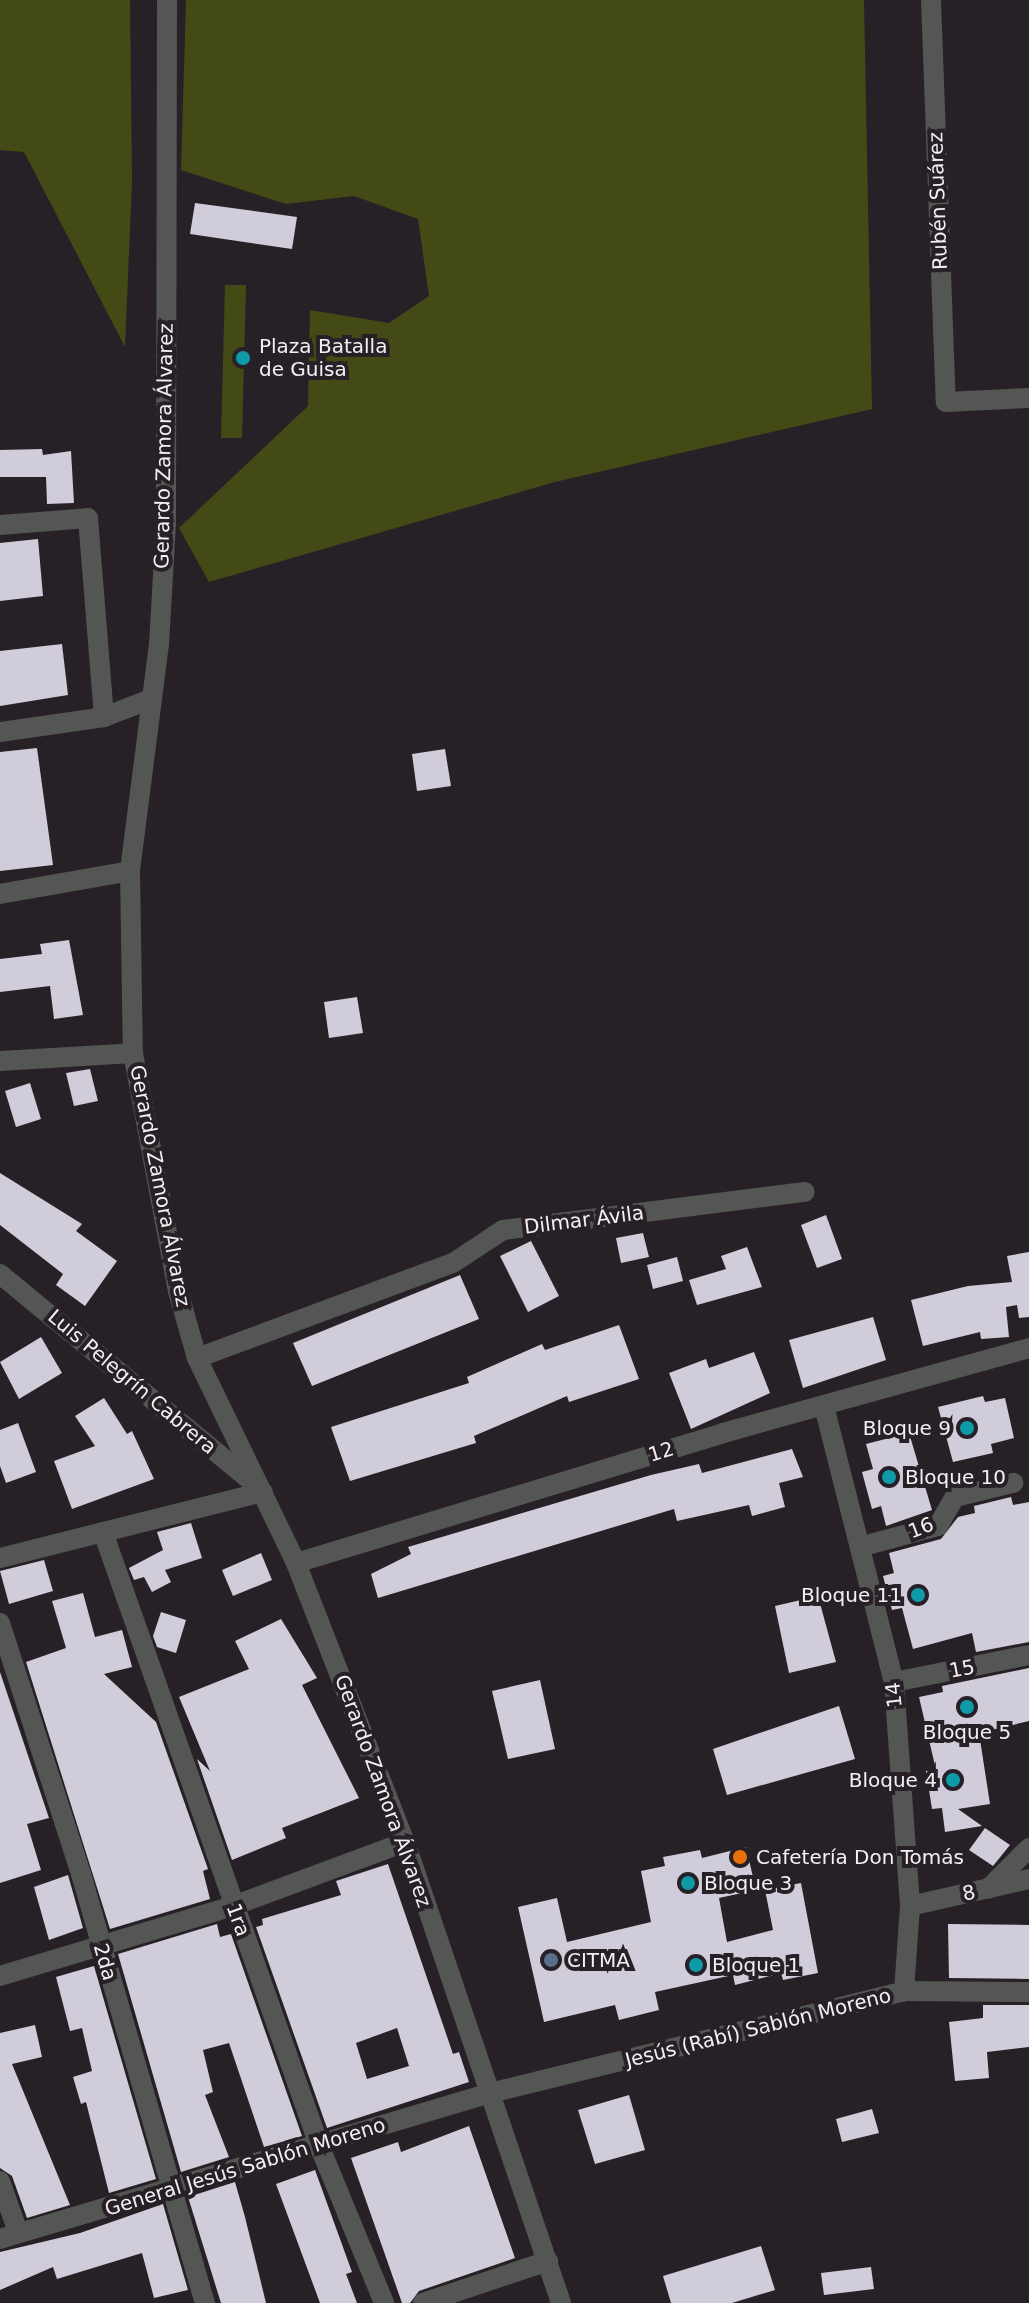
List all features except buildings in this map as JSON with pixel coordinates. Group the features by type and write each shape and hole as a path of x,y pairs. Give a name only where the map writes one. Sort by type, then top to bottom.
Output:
{"street":[{"name":"Gerardo Zamora Álvarez","path":"167,0 166,523 159,644 148,700 130,871 133,1053 178,1291 197,1358 296,1563 405,1842 561,2303"},
{"name":"Rubén Suárez","path":"931,0 946,402 1029,398"},
{"path":"0,525 88,518 104,717"},
{"path":"0,732 104,717 148,700"},
{"path":"0,894 130,871"},
{"path":"0,1061 133,1053"},
{"name":"Dilmar Ávila","path":"197,1358 453,1263 503,1230 805,1192"},
{"name":"Luis Pelegrín Cabrera","path":"0,1274 263,1492"},
{"name":"12","path":"296,1563 1029,1348"},
{"name":"14","path":"824,1406 863,1546 894,1682 910,1906 904,1992"},
{"name":"16","path":"863,1546 938,1526 955,1497 1013,1483"},
{"path":"0,1558 263,1492"},
{"name":"1ra","path":"103,1532 319,2145 384,2303"},
{"name":"2da","path":"0,1623 205,2303"},
{"name":"15","path":"894,1682 1029,1655"},
{"path":"0,1976 233,1906 405,1842"},
{"path":"988,1889 1029,1848"},
{"name":"8","path":"910,1906 1029,1879"},
{"name":"Jesús (Rabí) Sablón Moreno","path":"490,2093 904,1992 1029,1992"},
{"name":"General Jesús Sablón Moreno","path":"9,2235 172,2191 490,2093"},
{"path":"0,2181 9,2235"},
{"path":"423,2303 548,2261"}],"green space":[{"path":"0,0 130,0 132,182 125,347 24,152 0,150"},
{"path":"186,0 864,0 872,409 555,482 209,582 179,528 308,406 310,310 389,323 429,296 418,219 354,196 286,204 181,170"},
{"path":"225,285 246,285 242,438 221,438"}],"place":[{"name":"Plaza Batalla de Guisa","path":"243,358"},
{"name":"Bloque 9","path":"967,1428"},
{"name":"Bloque 10","path":"889,1477"},
{"name":"Bloque 11","path":"918,1595"},
{"name":"Bloque 5","path":"967,1707"},
{"name":"Bloque 4","path":"953,1780"},
{"name":"Cafetería Don Tomás","path":"740,1857"},
{"name":"Bloque 3","path":"688,1883"},
{"name":"CITMA","path":"551,1960"},
{"name":"Bloque 1","path":"696,1965"}]}
